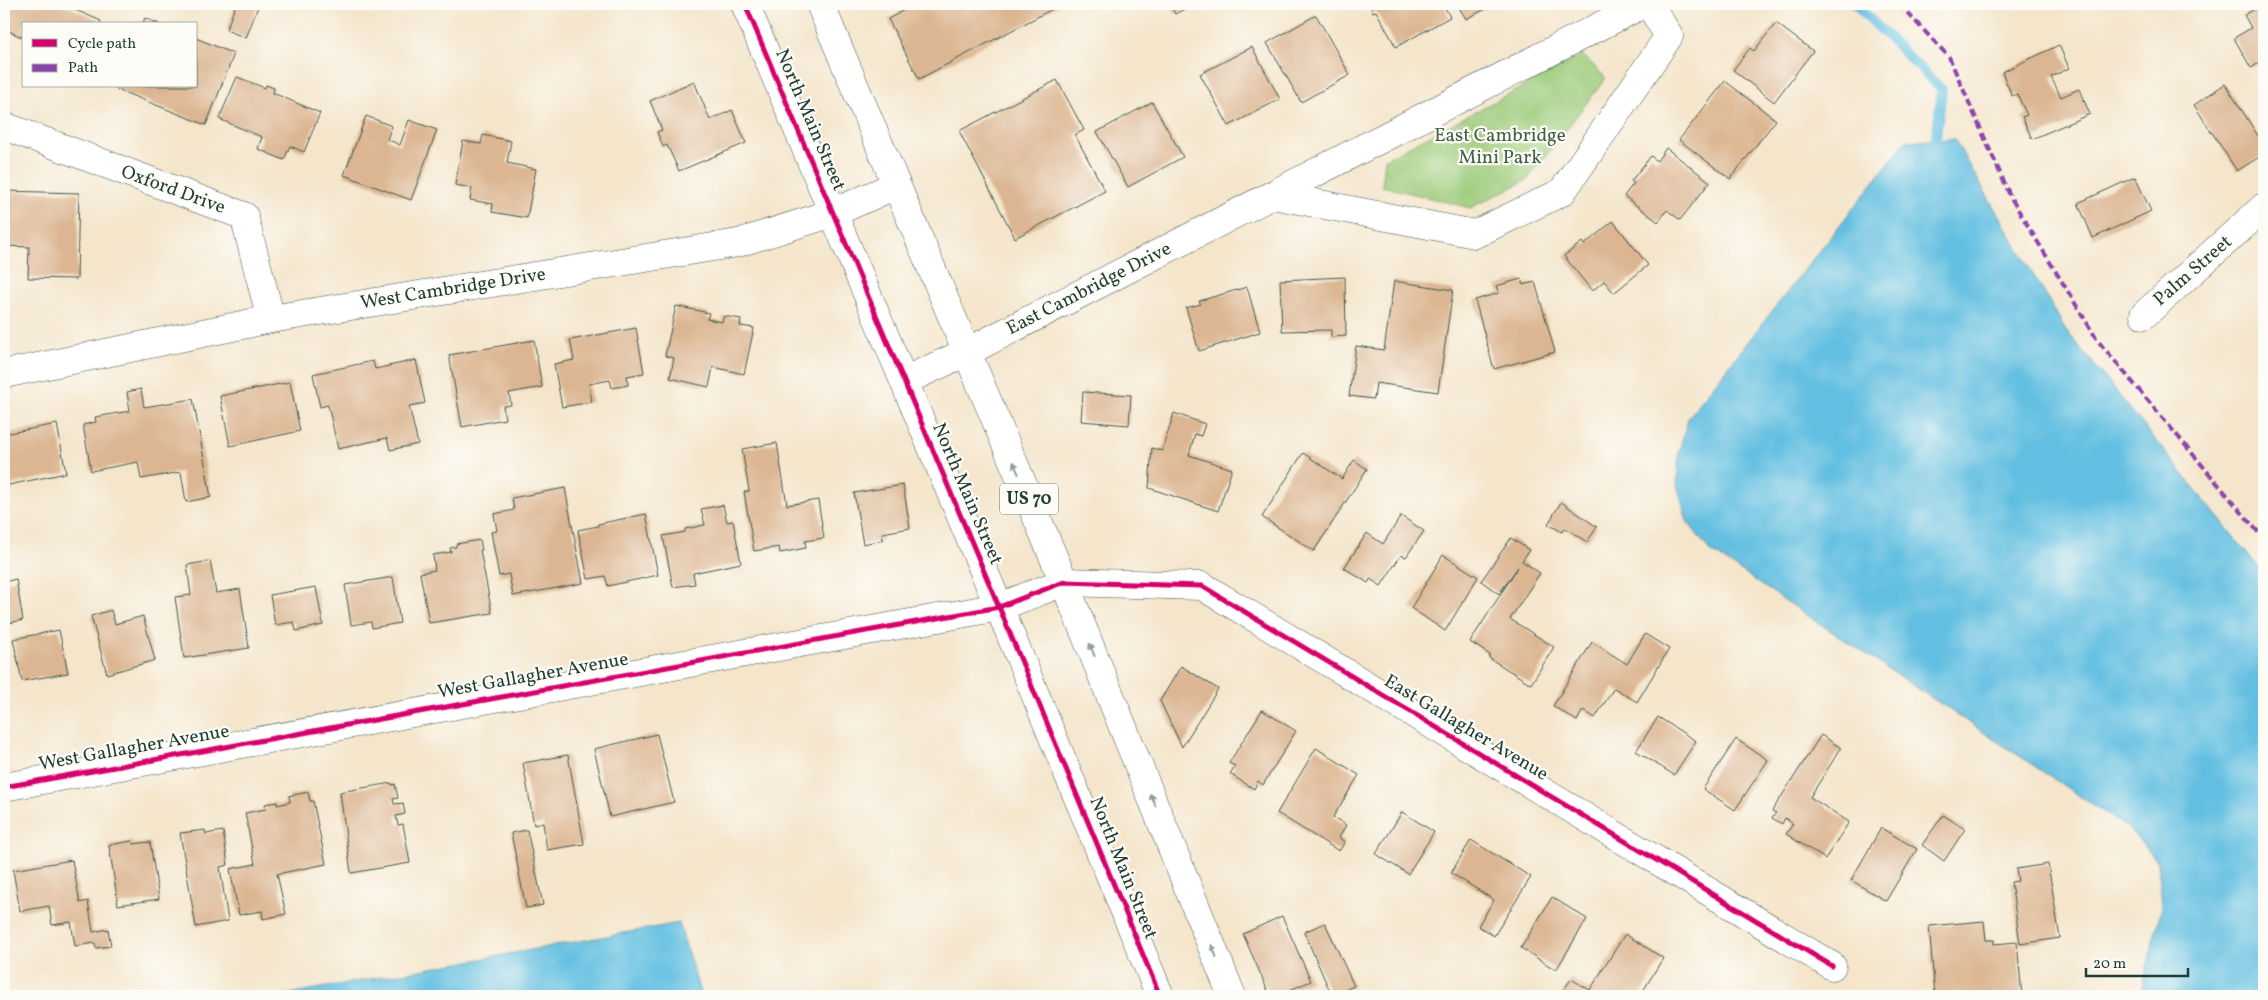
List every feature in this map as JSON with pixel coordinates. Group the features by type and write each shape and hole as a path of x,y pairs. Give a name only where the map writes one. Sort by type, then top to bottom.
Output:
{"street":[{"name":"North Main Street","path":"745,4 999,607 1160,996"},
{"name":"US 70","path":"820,4 1064,582 1232,996"},
{"name":"East Cambridge Drive","path":"904,381 967,352 1643,4"},
{"path":"1273,195 1476,234 1562,192 1669,36 1649,4"},
{"name":"Oxford Drive","path":"4,126 244,216 271,319"},
{"name":"West Cambridge Drive","path":"4,374 271,319 738,243 833,213 896,185"},
{"name":"Palm Street","path":"2144,315 2264,207"},
{"name":"West Gallagher Avenue","path":"4,786 999,607 1064,582"},
{"name":"East Gallagher Avenue","path":"1064,582 1202,586 1832,966"}],"green space":[{"name":"East Cambridge Mini Park","path":"1583,55 1606,78 1527,180 1470,208 1382,186 1385,159"}],"water":[{"path":"1954,139 2066,330 2264,574 2264,996 2140,996 2162,905 2158,862 2129,829 1709,550 1687,521 1677,485 1679,452 1688,418 1906,141"},
{"path":"679,923 701,996 277,996"}],"building":[{"path":"10,4 62,4 101,21 22,22 22,37 4,29 4,17"},
{"path":"236,4 259,4 246,38 226,30"},
{"path":"915,4 1062,4 919,79 888,19"},
{"path":"1170,4 1194,4 1175,14"},
{"path":"1369,4 1443,4 1450,17 1396,47 1376,11 1373,12"},
{"path":"1457,4 1495,4 1466,19"},
{"path":"2264,4 2264,60 2251,68 2234,38 2251,28 2244,15"},
{"path":"1316,15 1350,75 1301,102 1267,43"},
{"path":"145,18 154,22 143,22"},
{"path":"1776,23 1813,51 1774,102 1733,70 1750,48 1754,51"},
{"path":"198,39 234,54 206,125 116,89 198,88"},
{"path":"2059,45 2069,68 2051,77 2061,97 2079,89 2090,114 2032,139 2022,117 2027,115 2017,94 2012,96 2002,72"},
{"path":"1252,47 1280,99 1229,126 1200,74"},
{"path":"237,77 265,88 266,85 274,88 273,93 320,113 304,152 290,146 284,160 258,149 262,137 219,119"},
{"path":"1057,80 1084,130 1075,135 1105,191 1015,238 959,131"},
{"path":"694,81 710,120 732,110 746,143 679,171 667,145 663,147 657,132 662,130 650,101"},
{"path":"1725,81 1776,120 1730,179 1679,140"},
{"path":"2225,84 2264,145 2264,154 2237,171 2194,105"},
{"path":"1152,102 1183,157 1128,187 1097,132"},
{"path":"366,116 392,126 387,139 400,145 409,120 437,130 411,200 344,175"},
{"path":"483,135 511,141 507,163 536,169 527,218 492,212 493,204 470,200 472,188 455,185 463,141 481,144"},
{"path":"1666,148 1710,182 1680,220 1667,210 1658,222 1624,196 1634,183 1631,181 1651,156 1657,161"},
{"path":"2135,177 2151,211 2093,238 2078,203"},
{"path":"4,191 79,193 77,279 28,278 29,247 4,246"},
{"path":"1613,221 1648,265 1614,293 1604,281 1592,291 1564,256 1582,242 1584,245"},
{"path":"1345,277 1346,336 1331,337 1331,330 1282,331 1280,280"},
{"path":"1521,279 1523,285 1535,282 1555,352 1494,369 1475,300 1499,293 1496,286"},
{"path":"1394,281 1453,290 1438,392 1376,383 1374,399 1349,396 1356,346 1384,350"},
{"path":"1247,287 1260,332 1199,351 1186,308 1201,304 1199,301"},
{"path":"676,306 709,313 707,319 722,322 724,316 741,319 740,326 754,328 744,374 713,367 709,387 670,378 674,358 665,356"},
{"path":"636,328 644,373 627,376 628,385 612,388 610,380 589,384 592,402 562,407 554,364 574,360 570,340"},
{"path":"534,340 542,387 509,393 511,405 503,406 505,419 462,427 449,355"},
{"path":"416,360 425,403 409,406 418,444 390,450 387,438 338,449 328,405 320,407 313,374 373,361 375,369"},
{"path":"290,382 300,431 230,446 220,396"},
{"path":"141,389 144,407 193,399 211,497 186,502 181,472 141,479 138,462 91,471 83,425 96,422 95,417 130,411 127,392"},
{"path":"1083,392 1131,395 1129,425 1081,421"},
{"path":"1174,413 1205,424 1201,436 1195,434 1189,455 1232,469 1218,511 1149,488 1152,448 1162,451"},
{"path":"57,424 66,473 4,486 4,434"},
{"path":"777,443 787,505 818,500 824,538 805,541 806,548 780,553 779,547 754,551 744,492 749,491 742,449"},
{"path":"1303,453 1342,479 1354,460 1367,469 1314,551 1262,517"},
{"path":"903,485 910,528 882,533 883,540 863,544 854,493"},
{"path":"565,488 583,583 513,596 509,574 499,576 491,532 497,531 494,514 514,510 512,498"},
{"path":"1561,502 1597,527 1587,542 1565,528 1562,532 1548,524"},
{"path":"723,505 727,522 733,521 741,563 693,573 695,584 673,587 663,536 685,532 685,529 705,525 701,509"},
{"path":"646,514 658,575 608,586 605,576 588,579 578,530"},
{"path":"1401,516 1424,531 1406,557 1401,555 1381,586 1370,579 1368,583 1344,568 1367,533 1383,544"},
{"path":"1511,538 1529,550 1522,561 1540,573 1510,619 1554,647 1531,684 1489,658 1490,655 1470,642 1518,567 1499,594 1481,581"},
{"path":"480,540 482,550 480,550 492,613 429,623 420,573 435,570 433,555 451,552 450,548 456,547 456,544"},
{"path":"1443,555 1478,577 1445,631 1411,608"},
{"path":"210,561 216,593 240,589 249,648 184,658 175,597 191,595 187,565"},
{"path":"393,577 400,623 372,628 371,622 351,625 345,585"},
{"path":"16,579 23,620 4,624 4,582"},
{"path":"316,587 323,625 296,631 294,622 275,625 270,595"},
{"path":"111,610 115,624 143,616 155,660 107,674 91,616"},
{"path":"59,630 68,673 22,681 13,639"},
{"path":"1645,634 1669,649 1637,702 1614,688 1595,718 1583,710 1577,721 1553,706 1592,642 1627,664"},
{"path":"1181,666 1218,689 1182,747 1160,701"},
{"path":"1262,710 1296,731 1263,785 1258,781 1254,789 1230,774 1235,766 1229,763"},
{"path":"1658,717 1696,741 1674,775 1636,751"},
{"path":"657,734 674,802 610,817 594,749"},
{"path":"1821,735 1841,748 1810,797 1849,822 1825,859 1786,834 1793,824 1785,818 1782,824 1772,818 1776,813 1772,811"},
{"path":"1736,739 1768,760 1735,810 1703,789"},
{"path":"1316,748 1359,775 1333,817 1346,825 1339,838 1345,842 1339,851 1277,813"},
{"path":"568,755 584,844 547,850 543,823 534,825 523,763"},
{"path":"391,783 392,785 395,784 398,798 393,799 394,804 403,803 405,814 396,816 398,825 403,824 410,863 351,873 340,792"},
{"path":"308,792 310,801 313,801 326,864 277,874 286,914 263,919 262,911 239,915 230,869 255,864 245,813 266,809 265,804 277,802 277,805 290,802 289,796"},
{"path":"1402,812 1434,832 1408,874 1376,854"},
{"path":"1943,815 1965,829 1944,861 1922,845"},
{"path":"1881,828 1917,849 1886,901 1851,880"},
{"path":"205,830 206,834 223,831 228,865 220,867 228,921 196,927 180,833"},
{"path":"527,830 543,905 526,908 511,833"},
{"path":"1471,840 1531,877 1494,936 1478,926 1494,900 1451,873"},
{"path":"132,841 133,844 150,842 159,899 118,905 109,845"},
{"path":"72,860 80,903 88,901 93,932 108,929 111,946 96,948 95,943 75,946 71,922 52,925 49,906 20,911 13,870"},
{"path":"2048,864 2060,938 2020,944 2011,882 2018,881 2016,869"},
{"path":"1552,897 1587,919 1556,970 1521,948"},
{"path":"1282,916 1311,981 1276,996 1270,996 1243,934"},
{"path":"1984,921 1986,940 1994,940 1994,944 2017,942 2022,996 1935,996 1929,926"},
{"path":"1325,923 1354,986 1332,996 1304,932"},
{"path":"1625,934 1663,958 1640,996 1560,996 1571,979 1590,990"}],"waterway":[{"path":"1855,4 1942,90 1934,153"}],"marked path":[{"path":"1899,4 1949,57 2011,198 2098,341 2264,539"}],"cycle path":[{"path":"745,4 999,607 1160,996"},
{"path":"4,787 999,607 1064,582 1202,586 1832,966"}]}
